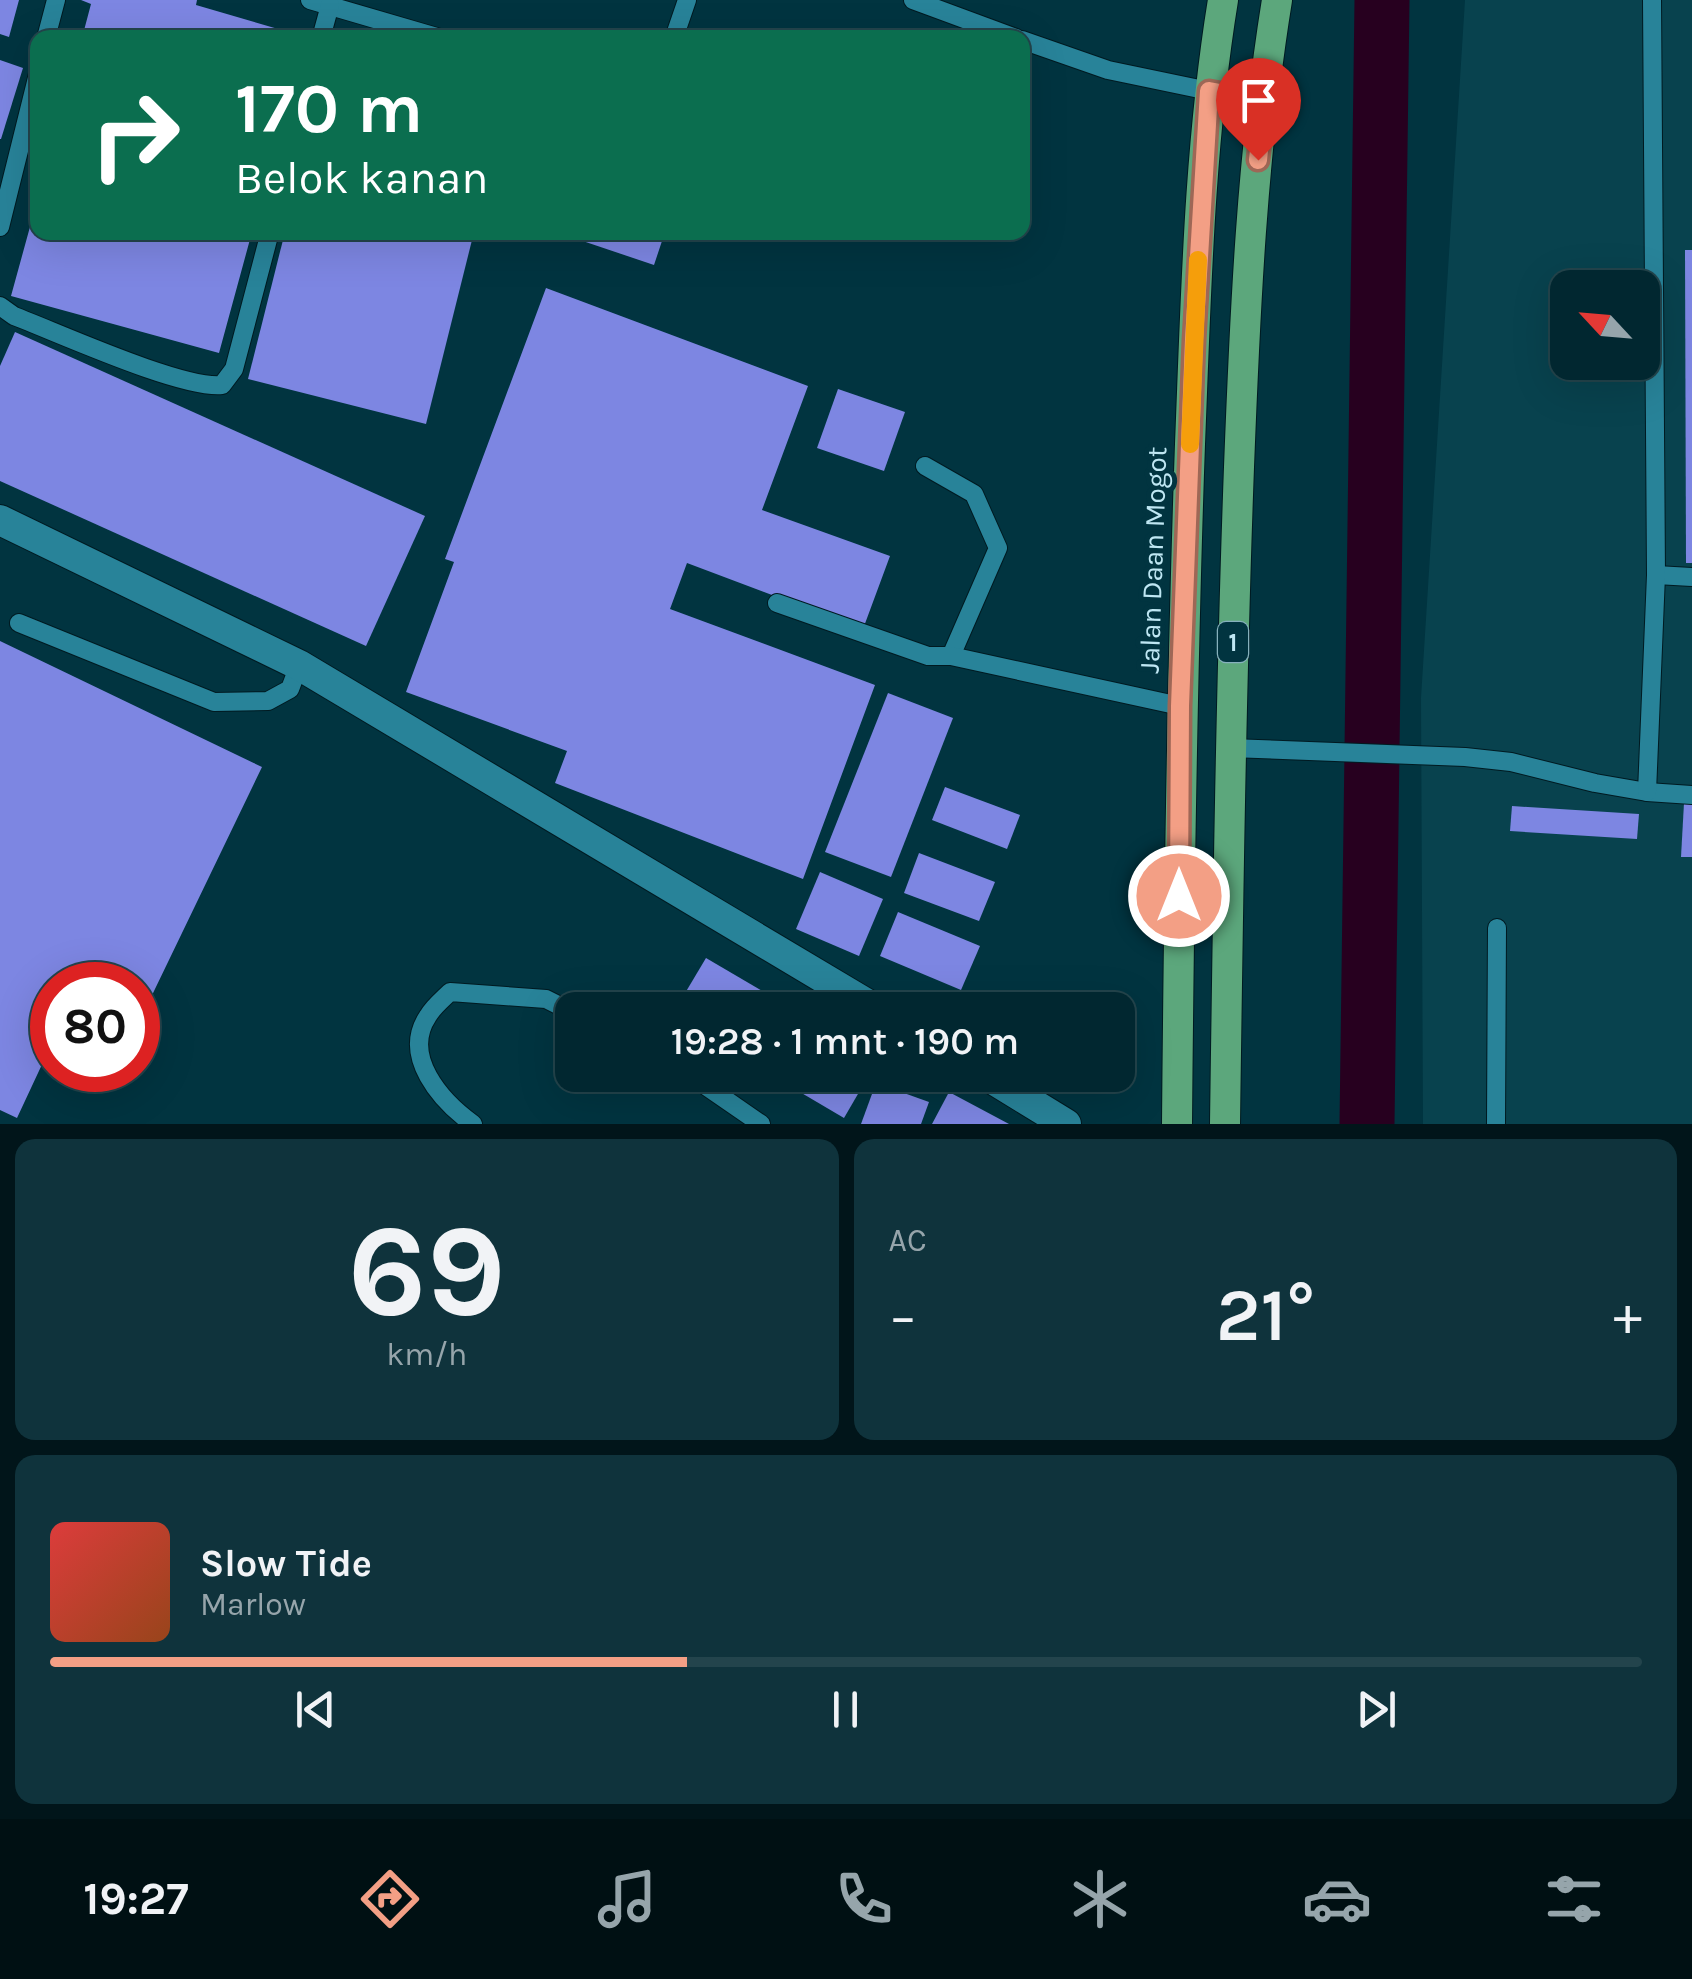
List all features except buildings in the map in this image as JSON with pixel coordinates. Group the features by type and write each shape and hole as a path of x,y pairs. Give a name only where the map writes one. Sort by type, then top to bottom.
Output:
{"highway":[{"name":"Jalan Daan Mogot","path":"1177,1124 1180,706 1196,285 1209,91 1223,0"},
{"name":"1","path":"1225,1124 1230,748 1246,304 1276,0"},
{"path":"1209,91 1264,101"}],"street":[{"path":"0,520 299,665 847,992"},
{"path":"1014,1092 1066,1124"}],"lane":[{"path":"48,30 56,0"},
{"path":"310,0 412,30"},
{"path":"677,30 687,0"},
{"path":"913,0 995,30"},
{"path":"1647,792 1656,575 1652,0"},
{"path":"323,30 330,6"},
{"path":"1030,43 1108,70 1209,91"},
{"path":"0,227 30,106"},
{"path":"0,306 14,316 150,368 204,387 222,385 234,369 268,240"},
{"path":"925,466 974,494 998,548 951,656"},
{"path":"1656,575 1692,578"},
{"path":"778,602 928,656 951,656 1180,706"},
{"path":"20,623 214,702 268,701 290,689 299,665"},
{"path":"1230,748 1465,757 1511,762 1647,792 1692,794"},
{"path":"1496,1124 1497,928"},
{"path":"473,1124 428,1078 417,1047 426,1018 450,992 546,999 555,1004"},
{"path":"715,1092 761,1124"}],"shaded area":[{"path":"1465,0 1692,0 1692,1124 1423,1124 1421,698"}],"waterway":[{"path":"1367,1124 1382,0"}],"slow traffic":[{"path":"1190,444 1198,260"}],"route":[{"path":"1179,896 1180,706 1194,340 1209,91 1264,101 1258,160"}]}
